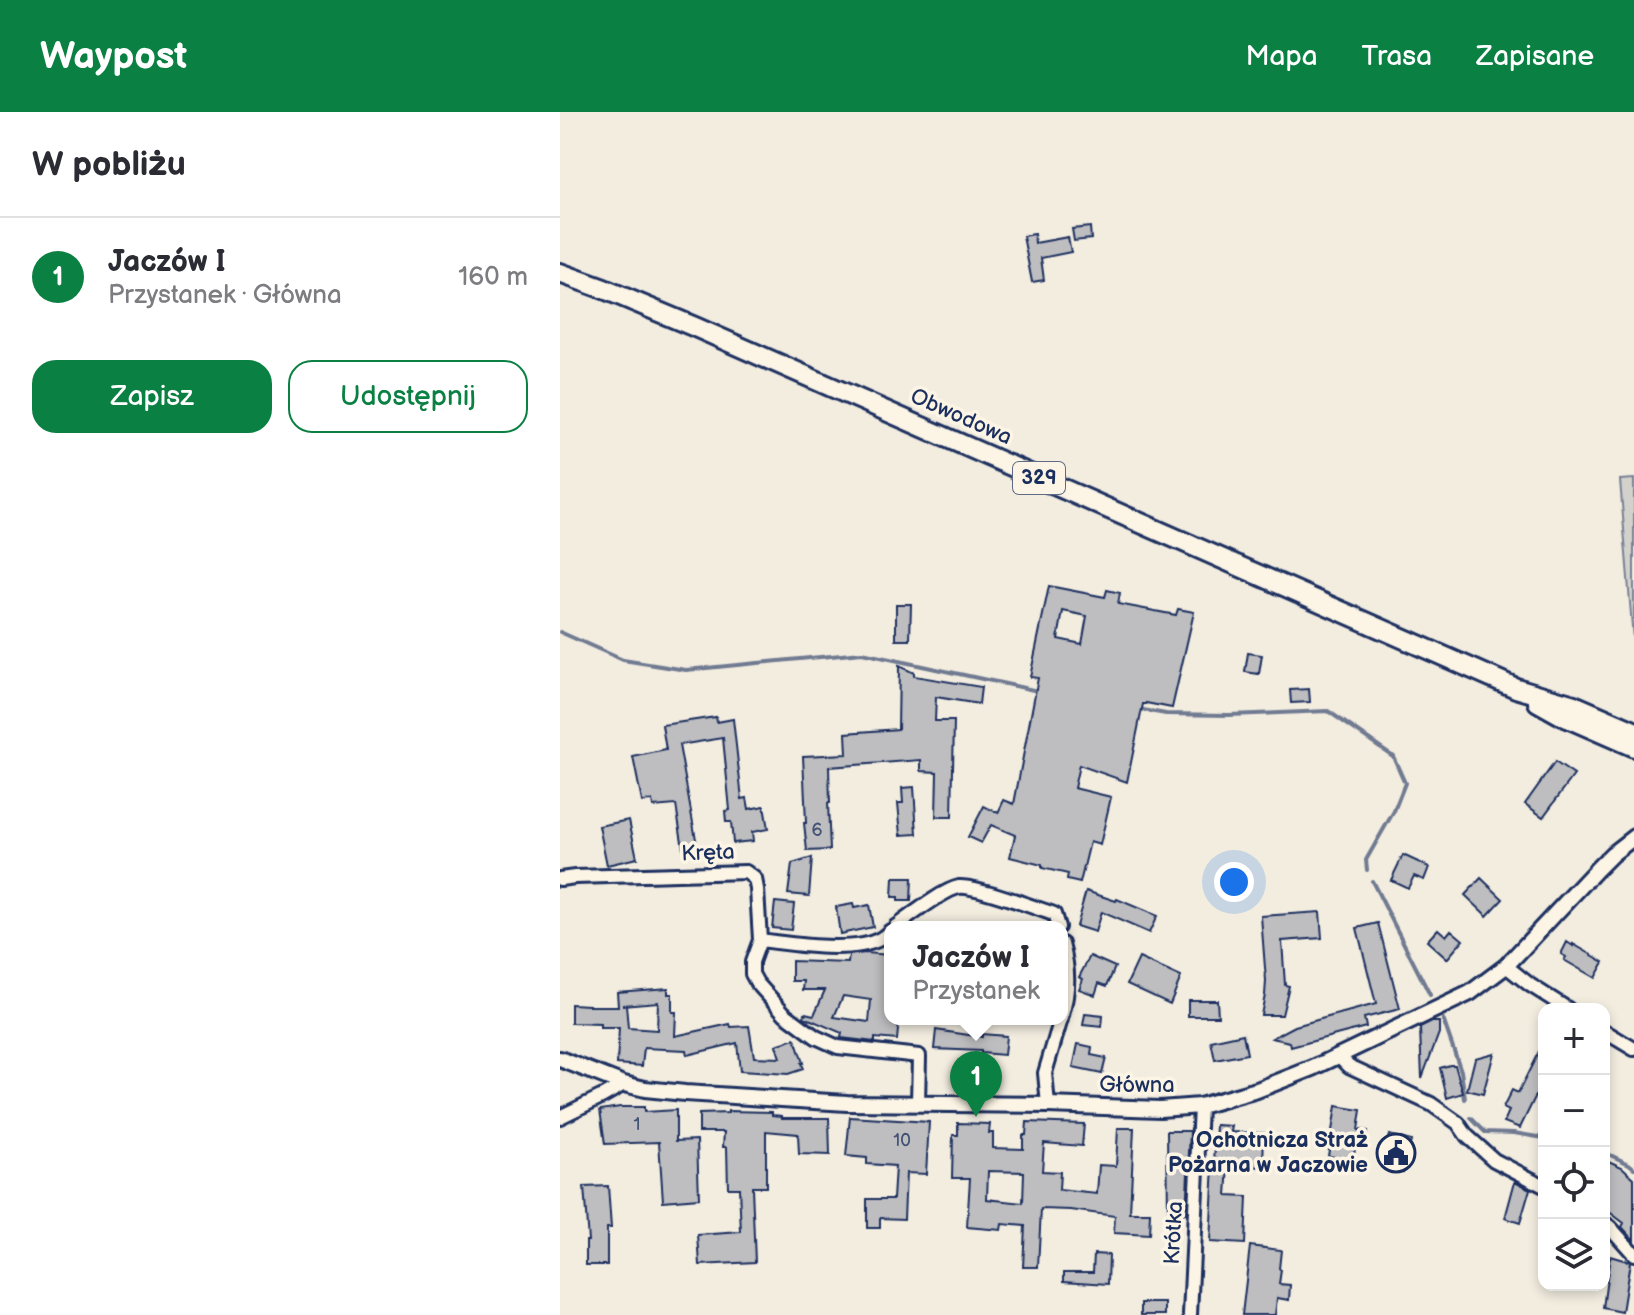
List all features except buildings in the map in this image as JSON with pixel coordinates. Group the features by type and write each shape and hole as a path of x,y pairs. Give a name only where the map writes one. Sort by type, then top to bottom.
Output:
{"main road":[{"name":"Obwodowa","path":"560,273 695,327 1516,688 1563,716 1634,747"},
{"name":"Obwodowa","path":"1516,688 1574,705 1634,731"}],"street":[{"name":"Główna","path":"560,1059 624,1084 685,1093 847,1103 1160,1109 1200,1106 1257,1090 1339,1056 1470,993 1506,966 1604,862 1634,837"},
{"name":"Kręta","path":"560,879 746,872 755,879 757,889 760,940 752,962 752,974 757,983 785,1014 816,1037 838,1047 919,1056 918,1104"},
{"path":"904,921 958,887 974,889 1054,914 1056,921"},
{"path":"760,940 813,946 860,945 884,936"},
{"path":"1506,966 1558,1003"},
{"path":"1048,1105 1045,1073 1059,1025"},
{"path":"1610,1035 1634,1049"},
{"path":"1339,1056 1349,1066 1440,1109 1494,1160 1538,1183"},
{"path":"560,1117 624,1084"},
{"name":"Krótka","path":"1190,1315 1200,1106"},
{"path":"1610,1227 1634,1254"}],"shaded area":[{"path":"1634,479 1634,652 1620,480"}],"waterway":[{"path":"560,632 623,660 686,670 862,653 1038,691"},
{"path":"1137,709 1166,714 1229,715 1328,711 1393,756 1405,783 1394,811 1366,860 1367,870"},
{"path":"1372,881 1430,995"},
{"path":"1443,1019 1461,1071 1465,1099"},
{"path":"1471,1118 1485,1132 1538,1137"},
{"path":"1610,1155 1634,1168"}],"place":[{"name":"Jaczów I","path":"976,1117"},
{"name":"Ochotnicza Straż Pożarna w Jaczowie","path":"1396,1153"}]}
